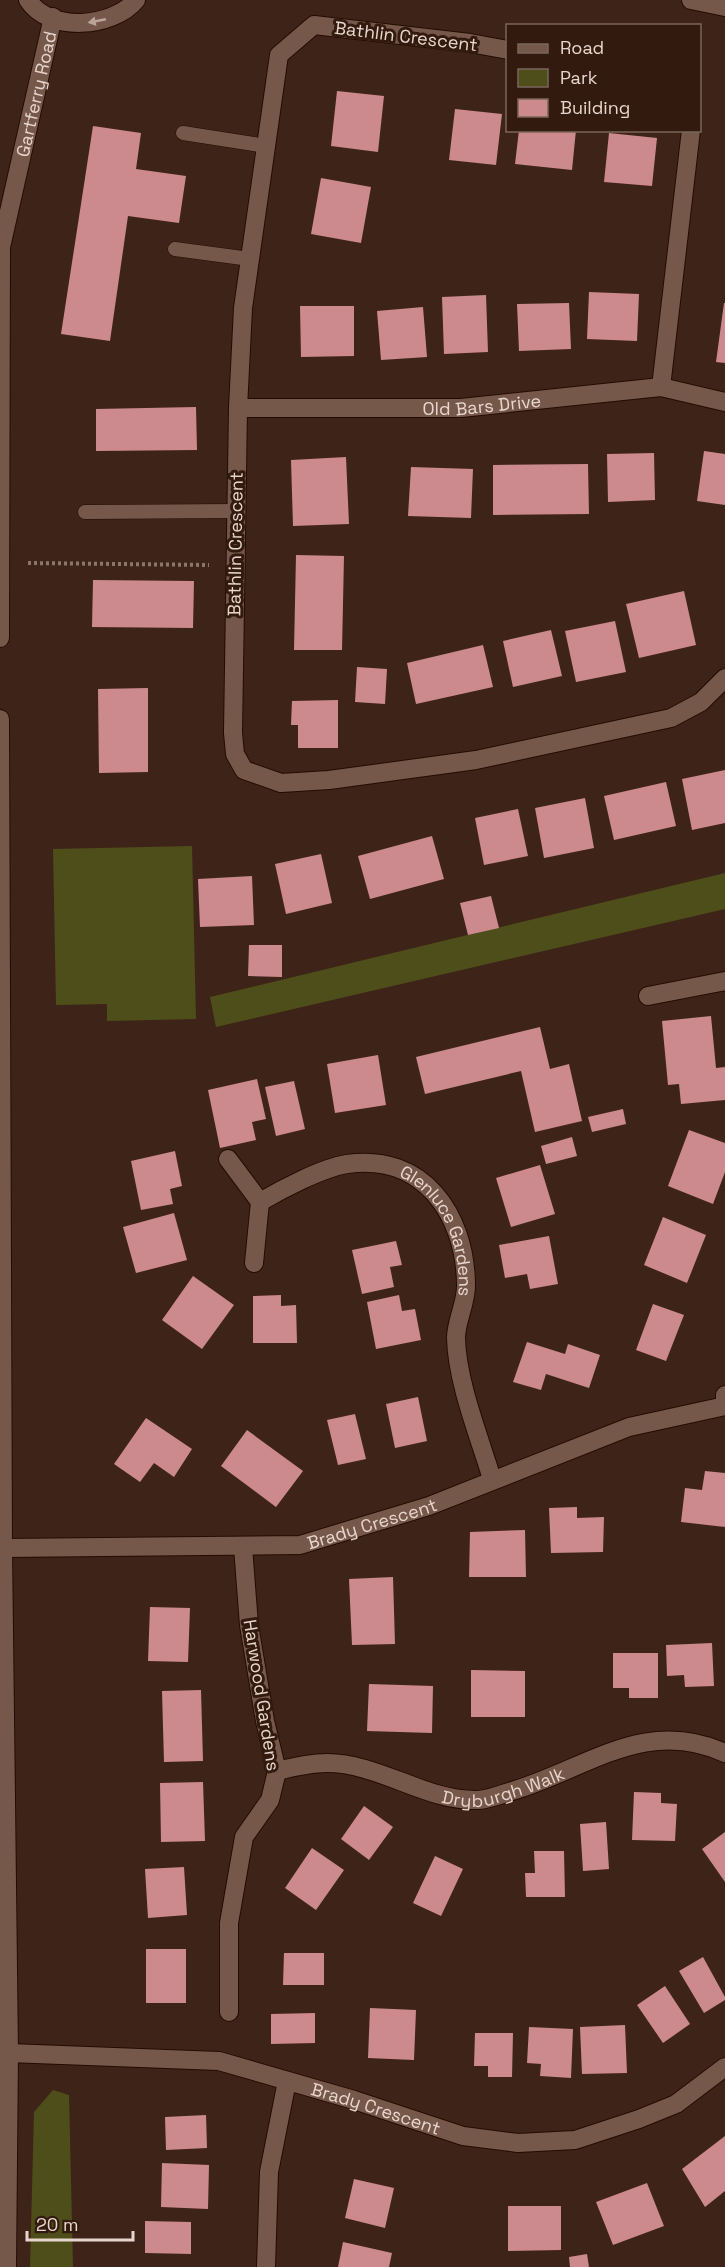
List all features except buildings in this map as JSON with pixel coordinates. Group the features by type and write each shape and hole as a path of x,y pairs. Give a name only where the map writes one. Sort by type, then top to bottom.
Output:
{"street":[{"path":"28,0 32,6 53,17 92,23 113,18 136,0"},
{"path":"691,0 725,7"},
{"name":"Gartferry Road","path":"0,638 1,248 53,17"},
{"name":"Bathlin Crescent","path":"506,50 470,43 315,25 279,56 243,308 238,408 232,674 235,754 244,770 281,783 329,780 476,760 671,718 701,702 725,678"},
{"path":"661,387 691,132"},
{"name":"Old Bars Drive","path":"238,408 461,408 661,387 725,402"},
{"path":"0,719 3,1548 9,2053 7,2267"},
{"path":"648,996 725,981"},
{"path":"228,1159 260,1202 254,1263"},
{"name":"Glenluce Gardens","path":"260,1202 286,1187 346,1164 388,1164 423,1179 443,1204 460,1238 467,1286 456,1337 463,1380 492,1479"},
{"path":"725,1395 725,1406"},
{"name":"Brady Crescent","path":"3,1548 300,1545 429,1506 492,1479 629,1427 725,1406"},
{"name":"Harwood Gardens","path":"229,2012 229,1923 244,1837 270,1800 277,1771 265,1721 249,1625 243,1547"},
{"name":"Dryburgh Walk","path":"277,1771 328,1763 367,1770 425,1791 478,1801 541,1783 576,1764 628,1745 677,1741 725,1753"},
{"name":"Brady Crescent","path":"9,2053 219,2061 463,2136 518,2143 575,2140 639,2119 676,2104 725,2067"},
{"path":"266,2267 269,2172 286,2081"}],"lane":[{"path":"183,133 266,146"},
{"path":"175,249 250,259"},
{"path":"86,512 236,512"}],"path":[{"path":"0,563 234,565"}],"green space":[{"path":"192,846 196,1019 107,1021 107,1004 56,1005 53,849"},
{"path":"725,873 725,909 216,1027 210,997"},
{"path":"53,2090 69,2095 73,2267 30,2267 34,2112"}]}
